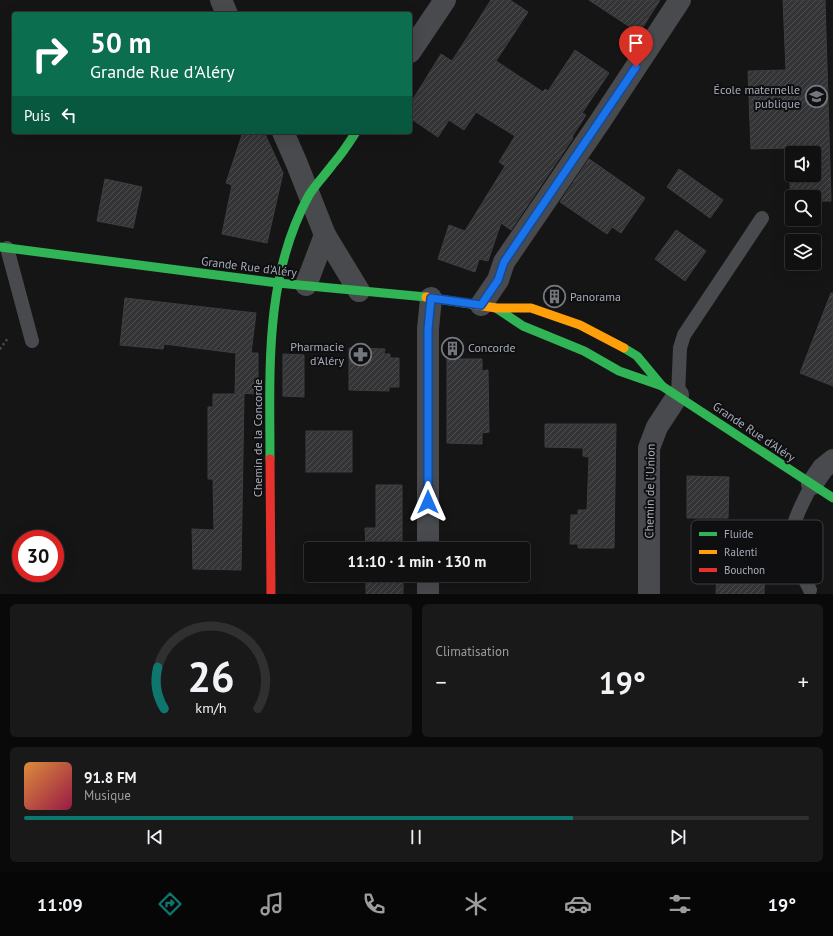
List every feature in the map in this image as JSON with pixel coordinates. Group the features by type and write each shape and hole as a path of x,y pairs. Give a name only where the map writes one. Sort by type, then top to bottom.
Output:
{"street":[{"path":"221,0 226,12"},
{"path":"412,49 445,0"},
{"path":"488,307 504,262 601,120 680,0"},
{"path":"284,134 325,235 359,291"},
{"name":"Chemin de la Concorde","path":"271,594 270,349 271,325 278,283 285,251 309,195 338,159 355,134"},
{"path":"306,286 325,235"},
{"name":"Grande Rue d'Aléry","path":"3,248 278,283 431,298 488,307 531,308 595,332 614,341 637,356 670,391"},
{"path":"428,542 428,329 431,298"},
{"name":"Grande Rue d'Aléry","path":"488,307 523,326 584,351 619,372 670,391 833,498"},
{"name":"Chemin de l'Union","path":"648,594 649,448 670,391"},
{"path":"812,484 823,468 833,460"},
{"path":"428,582 428,594"}],"lane":[{"path":"670,391 684,335 762,218"},
{"path":"3,248 32,341"},
{"path":"795,520 812,484"},
{"path":"807,584 810,590"}],"building":[{"path":"491,0 510,0 528,12 496,61 543,92 545,89 548,91 575,50 609,73 582,113 586,115 572,137 573,138 511,230 501,223 488,261 479,259 475,272 438,259 449,225 465,231 505,166 499,162 515,136 476,112 464,130 449,120 438,137 412,119 412,101 441,54 452,61"},
{"path":"589,0 660,0 639,33"},
{"path":"783,0 825,0 831,201 821,201 821,190 790,190 790,182 821,182 821,146 785,146 785,148 751,149 748,71 786,70"},
{"path":"242,134 265,134 283,173 267,243 222,234 232,185 226,183"},
{"path":"589,159 645,198 621,233 612,227 607,234 560,202"},
{"path":"679,169 723,200 710,218 667,187"},
{"path":"105,179 142,187 133,228 97,221"},
{"path":"676,230 706,251 685,281 655,259"},
{"path":"831,293 833,293 833,386 800,373"},
{"path":"125,298 256,313 251,353 258,353 258,394 235,393 236,353 164,344 163,349 120,345"},
{"path":"349,348 385,349 384,354 390,354 390,358 399,358 399,387 389,387 389,391 349,390"},
{"path":"283,354 304,355 304,397 283,396"},
{"path":"447,359 482,359 482,371 488,370 489,432 482,433 482,444 447,443"},
{"path":"213,394 244,394 241,570 193,569 192,529 214,530 213,479 208,479 208,407 213,407"},
{"path":"545,424 616,424 614,548 578,548 578,544 570,544 571,515 578,515 578,510 587,510 589,457 583,456 583,448 545,447"},
{"path":"306,431 352,431 352,472 306,472"},
{"path":"687,476 729,477 728,518 687,518"},
{"path":"376,485 402,485 402,542 366,542 365,528 376,528"},
{"path":"366,582 403,582 403,594 366,594"},
{"path":"716,584 764,584 764,594 716,594"}],"traffic: fast":[{"path":"270,459 270,358 277,291 284,258 294,226 309,195 355,134"},
{"path":"0,247 278,283 426,297"},
{"path":"496,308 523,326 584,351 619,371 662,386 833,498"},
{"path":"624,348 637,356 662,386"}],"traffic: slow":[{"path":"426,297 496,308 531,308 580,325 624,348"}],"traffic: jam":[{"path":"270,459 271,594"}],"place":[{"name":"École maternelle publique","path":"816,97"},
{"name":"Panorama","path":"555,297"},
{"name":"Concorde","path":"453,348"},
{"name":"Pharmacie d'Aléry","path":"360,354"}],"route":[{"path":"428,502 428,329 431,298 481,305 498,280 504,262 636,67"}]}
